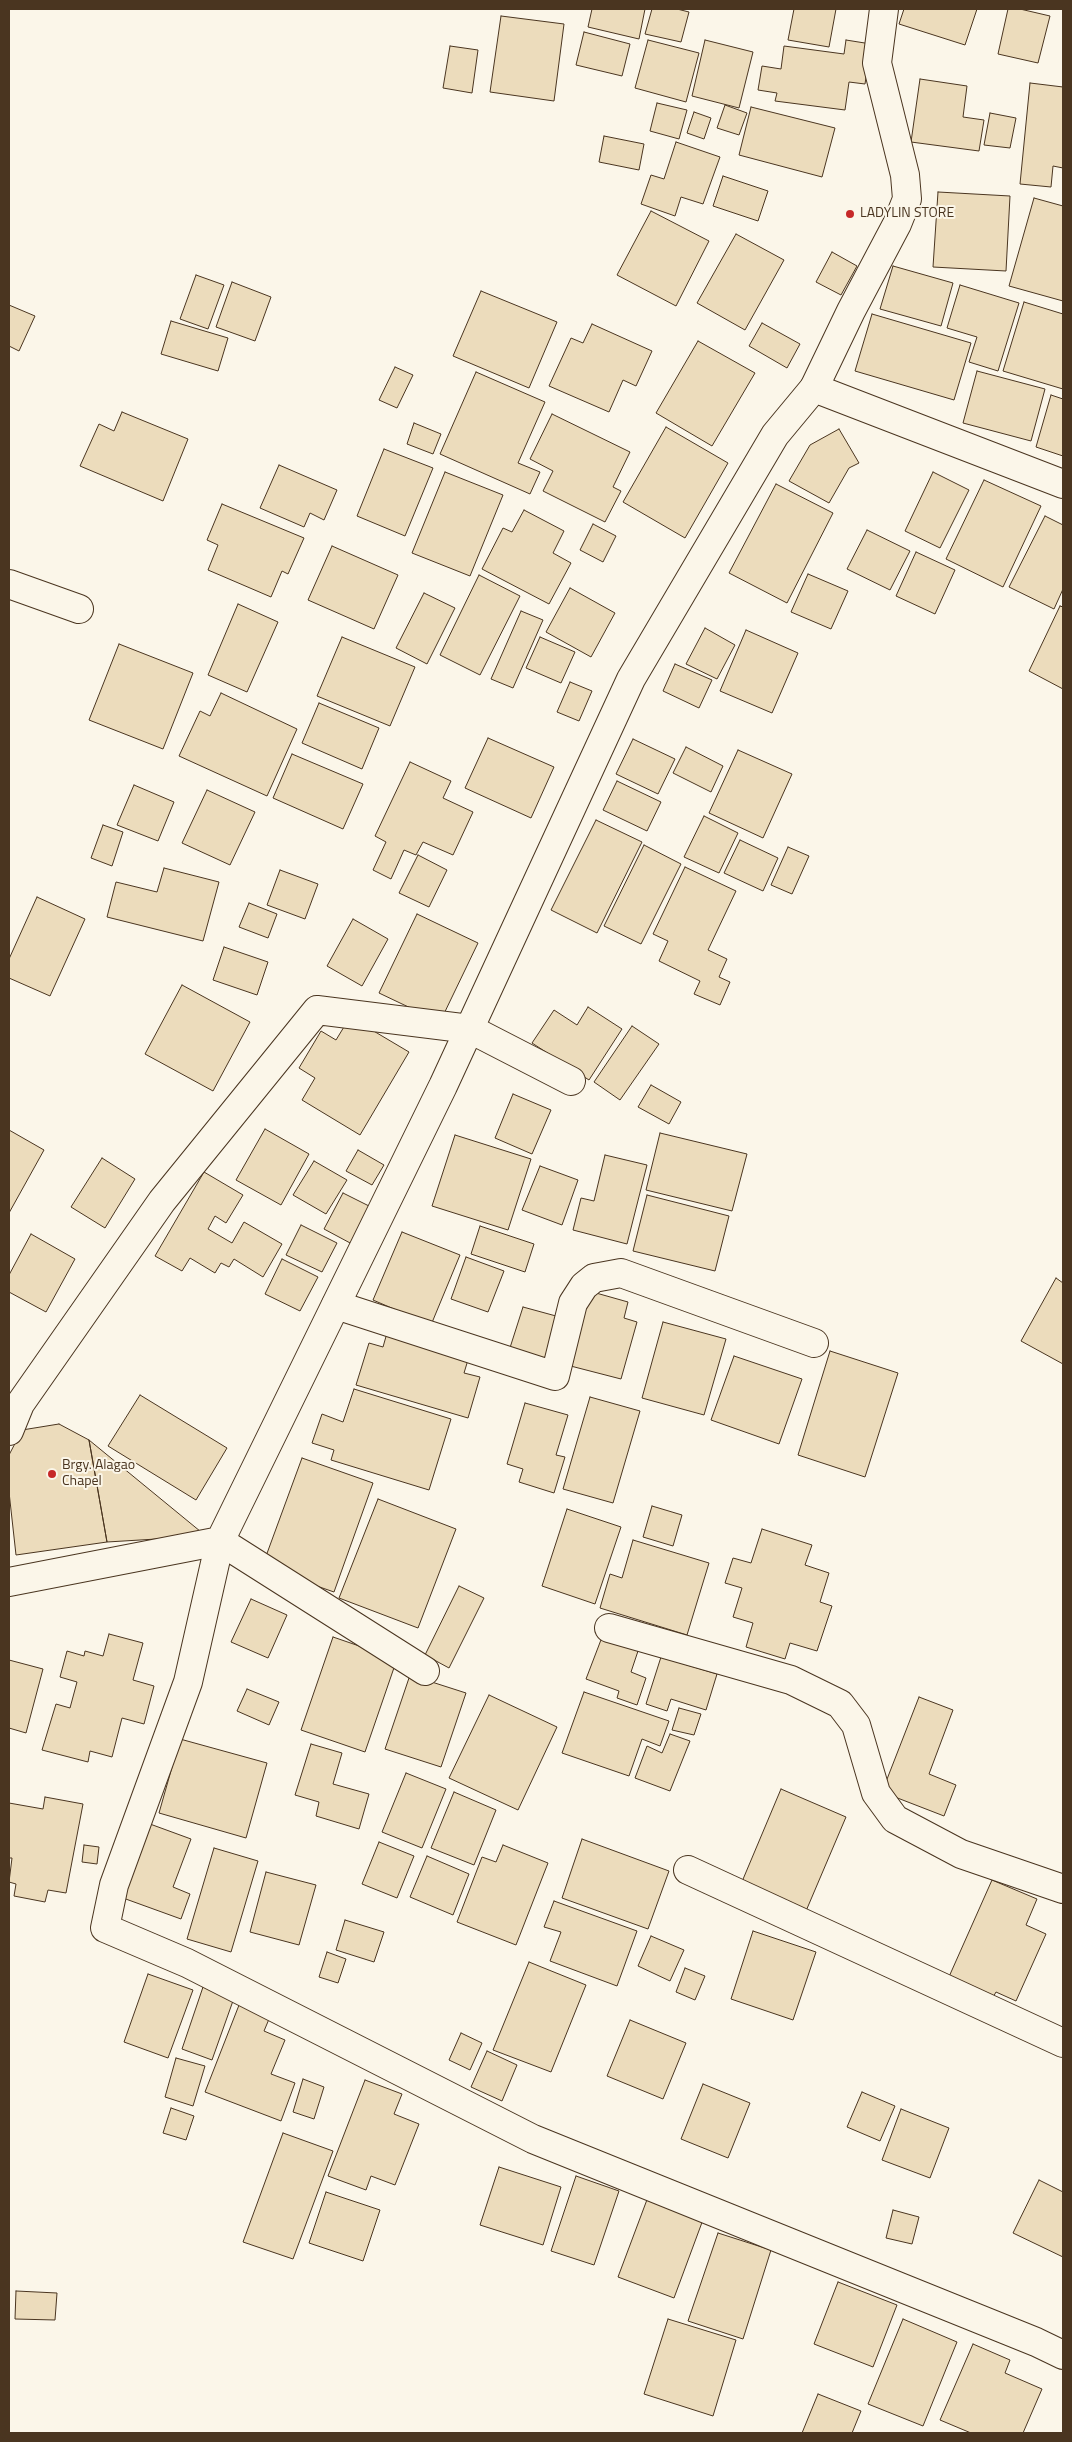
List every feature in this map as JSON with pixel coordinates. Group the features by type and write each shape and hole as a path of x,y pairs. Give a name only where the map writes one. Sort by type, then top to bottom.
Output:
{"street":[{"path":"884,9 877,63 905,175 907,199 897,224 851,311 814,388 775,435 631,679 470,1030 220,1542 188,1682 114,1885 105,1928 187,1963 533,2139 1036,2342 1063,2355"},
{"path":"814,388 1063,484"},
{"path":"9,584 79,609"},
{"path":"9,1431 20,1404 162,1201 316,1010 470,1030 572,1081"},
{"path":"336,1305 555,1376 573,1303 580,1291 594,1278 621,1272 814,1343"},
{"path":"9,1582 220,1542 425,1670"},
{"path":"609,1628 791,1680 840,1704 856,1725 876,1793 895,1819 961,1854 1063,1889"},
{"path":"688,1870 1063,2043"}],"building":[{"path":"592,9 645,9 639,39 588,27"},
{"path":"652,9 677,9 689,12 681,42 645,34"},
{"path":"794,9 836,9 829,47 788,40"},
{"path":"904,9 977,9 965,45 899,24"},
{"path":"1008,9 1020,9 1050,16 1038,63 998,54"},
{"path":"501,16 564,24 554,101 490,92"},
{"path":"584,32 630,44 622,76 576,65"},
{"path":"648,40 699,53 686,102 635,88"},
{"path":"705,40 753,52 739,108 692,96"},
{"path":"846,40 871,44 865,84 849,82 845,110 775,101 777,93 758,90 762,66 781,69 784,46 844,54"},
{"path":"450,46 478,50 472,93 443,88"},
{"path":"920,79 967,86 963,117 984,120 979,151 911,142"},
{"path":"1030,83 1063,87 1063,168 1053,166 1051,187 1020,184"},
{"path":"657,103 687,110 679,139 650,131"},
{"path":"725,105 747,113 739,135 717,128"},
{"path":"751,107 835,128 822,177 739,155"},
{"path":"694,112 711,118 704,139 687,133"},
{"path":"990,113 1016,118 1010,148 984,145"},
{"path":"604,136 644,144 639,170 599,162"},
{"path":"676,142 720,157 703,204 681,197 675,216 641,204 651,175 664,179"},
{"path":"723,176 768,191 758,221 713,206"},
{"path":"938,192 1010,196 1006,271 933,267"},
{"path":"1034,198 1063,206 1063,301 1009,286"},
{"path":"651,211 709,241 676,306 617,275"},
{"path":"736,234 784,260 745,330 697,303"},
{"path":"832,252 857,266 841,295 816,282"},
{"path":"893,266 953,283 941,326 880,309"},
{"path":"196,275 224,285 208,329 180,319"},
{"path":"232,282 271,297 255,341 216,327"},
{"path":"960,285 1019,303 998,371 969,362 977,337 947,328"},
{"path":"481,291 557,322 529,388 453,356"},
{"path":"1024,302 1063,314 1063,389 1003,371"},
{"path":"9,305 35,316 19,351 9,346"},
{"path":"872,314 971,343 954,400 855,371"},
{"path":"171,321 228,338 218,371 161,354"},
{"path":"762,323 800,344 787,368 749,346"},
{"path":"592,324 652,351 636,386 623,380 609,412 549,386 571,338 583,343"},
{"path":"698,341 755,373 712,446 656,413"},
{"path":"395,367 413,375 397,408 379,400"},
{"path":"977,371 1045,389 1031,441 963,423"},
{"path":"476,372 545,402 518,463 540,472 530,494 440,454"},
{"path":"1051,395 1063,399 1063,456 1036,447"},
{"path":"122,412 188,439 163,501 80,466 99,424 114,431"},
{"path":"552,414 630,452 613,487 621,491 605,522 543,491 553,471 530,459"},
{"path":"414,423 441,434 433,454 407,444"},
{"path":"666,427 728,463 685,538 623,502"},
{"path":"839,429 859,463 849,468 829,503 789,481 810,445"},
{"path":"384,449 433,468 405,536 357,516"},
{"path":"279,465 337,490 324,520 310,513 304,527 260,508"},
{"path":"445,472 503,495 470,576 412,553"},
{"path":"933,472 969,490 940,548 905,531"},
{"path":"984,480 1041,506 1003,587 946,559"},
{"path":"776,484 833,513 787,603 729,573"},
{"path":"222,504 304,538 288,574 282,571 271,597 208,570 218,545 207,540"},
{"path":"524,510 564,531 553,553 571,563 549,604 482,569 503,528 512,532"},
{"path":"1045,516 1063,525 1063,589 1054,609 1009,587"},
{"path":"593,524 616,536 603,562 580,550"},
{"path":"867,530 910,551 890,590 847,569"},
{"path":"332,546 398,575 374,629 308,600"},
{"path":"916,552 955,570 935,614 896,596"},
{"path":"808,574 848,591 831,629 791,612"},
{"path":"479,575 520,596 480,675 440,655"},
{"path":"570,588 615,613 591,657 546,632"},
{"path":"424,593 455,608 427,664 396,648"},
{"path":"238,604 278,622 247,692 208,675"},
{"path":"1060,606 1063,607 1063,689 1029,671"},
{"path":"521,611 543,620 513,688 491,679"},
{"path":"705,628 735,645 717,679 686,664"},
{"path":"746,630 798,653 772,713 720,691"},
{"path":"342,637 415,667 390,726 317,696"},
{"path":"540,637 575,652 561,683 526,668"},
{"path":"119,644 193,673 163,749 89,720"},
{"path":"675,664 712,680 699,708 663,691"},
{"path":"570,682 592,691 579,721 557,712"},
{"path":"221,693 297,729 267,796 179,756 200,711 210,716"},
{"path":"319,703 379,728 362,769 302,743"},
{"path":"488,738 554,767 531,818 465,788"},
{"path":"633,739 675,759 658,794 616,774"},
{"path":"686,747 723,766 711,792 673,773"},
{"path":"738,750 792,774 763,838 709,813"},
{"path":"292,754 363,784 343,829 273,798"},
{"path":"410,762 451,781 443,798 473,812 453,855 423,842 416,855 404,850 391,879 373,870 386,842 375,836"},
{"path":"617,781 661,802 647,831 603,810"},
{"path":"134,785 174,802 158,841 117,825"},
{"path":"207,790 255,812 230,865 182,843"},
{"path":"704,816 738,833 719,873 684,857"},
{"path":"596,820 642,842 597,933 551,910"},
{"path":"103,825 123,832 112,866 91,858"},
{"path":"740,840 778,858 763,891 724,873"},
{"path":"644,845 681,864 641,944 604,926"},
{"path":"788,847 809,856 792,894 771,885"},
{"path":"418,855 447,870 429,907 399,893"},
{"path":"685,867 736,891 708,950 727,959 719,977 730,982 720,1005 694,994 700,981 659,961 668,941 653,934"},
{"path":"164,868 219,882 203,941 107,917 116,882 157,892"},
{"path":"280,870 318,884 305,919 267,905"},
{"path":"37,897 85,919 50,996 9,978 9,959"},
{"path":"249,903 277,914 268,938 239,927"},
{"path":"417,914 478,943 440,1022 379,993"},
{"path":"353,919 388,939 362,986 327,966"},
{"path":"224,947 268,962 257,995 213,980"},
{"path":"182,985 250,1022 213,1091 145,1054"},
{"path":"588,1007 622,1029 589,1080 532,1043 554,1010 577,1025"},
{"path":"350,1017 409,1052 360,1135 302,1100 315,1078 299,1068 321,1031 336,1040"},
{"path":"632,1026 659,1044 620,1100 594,1082"},
{"path":"651,1085 681,1102 669,1124 638,1107"},
{"path":"513,1094 551,1110 532,1154 495,1138"},
{"path":"265,1129 309,1154 281,1205 236,1180"},
{"path":"9,1130 44,1150 9,1213"},
{"path":"660,1133 747,1154 732,1211 646,1190"},
{"path":"455,1135 531,1159 508,1230 432,1206"},
{"path":"358,1150 384,1165 372,1185 346,1171"},
{"path":"605,1155 647,1165 627,1244 573,1230 581,1198 594,1201"},
{"path":"102,1158 135,1179 105,1228 71,1207"},
{"path":"314,1161 347,1180 326,1214 293,1195"},
{"path":"540,1166 578,1180 562,1225 522,1210"},
{"path":"204,1172 243,1195 226,1223 215,1216 208,1229 232,1243 244,1222 282,1244 263,1277 234,1259 229,1267 221,1263 215,1273 190,1258 182,1271 155,1256"},
{"path":"343,1193 371,1207 352,1244 324,1229"},
{"path":"647,1195 729,1216 715,1271 633,1251"},
{"path":"301,1225 337,1243 322,1272 286,1255"},
{"path":"480,1226 534,1244 525,1272 471,1254"},
{"path":"402,1232 460,1255 431,1325 373,1300"},
{"path":"31,1234 75,1259 46,1312 9,1292 9,1275"},
{"path":"466,1257 504,1271 488,1312 451,1299"},
{"path":"282,1259 318,1277 300,1311 265,1294"},
{"path":"1056,1278 1063,1283 1063,1364 1021,1341"},
{"path":"589,1291 628,1302 624,1318 637,1322 621,1379 559,1363"},
{"path":"523,1307 567,1319 552,1367 508,1354"},
{"path":"663,1322 726,1339 704,1415 642,1398"},
{"path":"389,1326 471,1350 464,1373 480,1377 468,1418 356,1385 369,1343 383,1347"},
{"path":"830,1351 898,1373 865,1477 798,1455"},
{"path":"734,1356 802,1379 779,1444 711,1420"},
{"path":"354,1389 451,1419 429,1490 331,1460 334,1450 312,1443 322,1414 343,1422"},
{"path":"140,1395 227,1448 196,1500 108,1446"},
{"path":"590,1397 640,1411 613,1503 563,1489"},
{"path":"525,1403 568,1415 556,1455 565,1457 554,1493 519,1482 523,1469 507,1464"},
{"name":"Brgy. Alagao Chapel","path":"59,1424 89,1440 107,1542 16,1555 9,1492 9,1455 22,1430"},
{"name":"Brgy. Alagao Chapel","path":"89,1440 206,1536 107,1542"},
{"path":"302,1458 373,1483 334,1592 262,1567"},
{"path":"378,1499 456,1529 418,1628 339,1598"},
{"path":"652,1506 682,1515 673,1546 643,1537"},
{"path":"567,1509 621,1527 595,1604 542,1586"},
{"path":"762,1529 812,1545 805,1565 829,1573 820,1602 832,1606 817,1651 790,1643 785,1659 746,1647 753,1623 733,1617 742,1588 725,1583 733,1558 751,1563"},
{"path":"633,1540 709,1563 687,1635 600,1608 610,1574 622,1578"},
{"path":"459,1586 484,1598 449,1668 425,1655"},
{"path":"251,1599 287,1615 268,1658 231,1642"},
{"path":"604,1632 640,1645 631,1672 646,1678 637,1705 617,1698 619,1691 586,1679"},
{"path":"109,1634 143,1643 133,1680 154,1686 144,1724 122,1718 112,1757 90,1751 88,1762 42,1750 56,1704 70,1708 77,1682 60,1677 67,1651 84,1656 85,1651 103,1656"},
{"path":"333,1637 397,1659 365,1752 301,1730"},
{"path":"661,1657 717,1674 706,1710 671,1699 667,1711 646,1704"},
{"path":"9,1660 43,1669 26,1733 9,1728"},
{"path":"410,1675 466,1693 441,1767 385,1749"},
{"path":"247,1689 279,1702 269,1725 237,1711"},
{"path":"584,1692 669,1721 660,1746 642,1739 629,1776 562,1753"},
{"path":"489,1695 557,1727 518,1810 449,1778"},
{"path":"919,1697 953,1710 929,1774 956,1785 944,1816 882,1792"},
{"path":"679,1708 701,1714 694,1735 672,1730"},
{"path":"670,1734 690,1741 670,1791 635,1778 647,1746 662,1753"},
{"path":"180,1739 267,1763 246,1838 159,1813"},
{"path":"311,1744 342,1753 333,1784 369,1794 359,1829 316,1816 319,1802 295,1795"},
{"path":"406,1773 446,1789 422,1848 382,1832"},
{"path":"781,1789 846,1817 806,1911 741,1884"},
{"path":"454,1792 496,1810 474,1865 431,1848"},
{"path":"45,1797 83,1804 66,1893 48,1890 45,1902 14,1896 16,1884 9,1882 12,1858 9,1858 9,1803 43,1809"},
{"path":"150,1824 191,1839 173,1887 190,1894 181,1919 123,1898"},
{"path":"582,1839 669,1871 648,1929 562,1898"},
{"path":"379,1842 414,1856 397,1898 362,1884"},
{"path":"84,1845 99,1847 97,1864 82,1862"},
{"path":"503,1845 548,1863 516,1945 457,1922 482,1857 496,1862"},
{"path":"214,1848 258,1861 231,1952 187,1939"},
{"path":"427,1856 469,1874 453,1915 410,1897"},
{"path":"266,1872 316,1885 299,1945 250,1932"},
{"path":"992,1880 1037,1899 1026,1925 1046,1934 1016,2001 996,1992 992,1999 948,1979"},
{"path":"554,1901 637,1931 617,1986 550,1961 561,1932 544,1927"},
{"path":"345,1920 384,1932 374,1962 336,1950"},
{"path":"753,1931 816,1952 793,2020 731,1999"},
{"path":"651,1936 684,1950 670,1981 638,1966"},
{"path":"327,1952 346,1959 338,1983 319,1977"},
{"path":"529,1962 586,1985 551,2072 493,2050"},
{"path":"685,1968 705,1976 695,2000 676,1992"},
{"path":"148,1974 193,1990 168,2058 124,2042"},
{"path":"203,1987 234,1998 212,2060 182,2049"},
{"path":"241,2000 272,2012 264,2031 285,2040 271,2074 295,2083 281,2121 205,2092"},
{"path":"630,2020 686,2043 663,2099 607,2076"},
{"path":"461,2033 482,2043 470,2070 449,2060"},
{"path":"487,2051 517,2065 502,2101 471,2087"},
{"path":"176,2058 205,2066 193,2106 165,2097"},
{"path":"303,2079 324,2087 314,2119 293,2112"},
{"path":"365,2080 402,2094 394,2114 419,2124 395,2185 371,2176 366,2190 328,2176"},
{"path":"703,2084 750,2103 728,2158 681,2139"},
{"path":"862,2092 895,2106 880,2141 847,2127"},
{"path":"171,2108 194,2116 186,2140 163,2133"},
{"path":"901,2109 949,2128 930,2178 882,2160"},
{"path":"283,2133 333,2151 293,2259 243,2242"},
{"path":"499,2167 561,2187 543,2245 480,2225"},
{"path":"576,2176 619,2191 594,2265 551,2251"},
{"path":"1039,2180 1063,2192 1063,2257 1013,2233"},
{"path":"326,2192 380,2210 363,2261 309,2243"},
{"path":"648,2197 704,2217 674,2298 618,2277"},
{"path":"893,2210 919,2217 912,2244 886,2238"},
{"path":"718,2233 771,2250 743,2339 688,2321"},
{"path":"838,2282 897,2305 873,2367 814,2344"},
{"path":"16,2291 57,2293 55,2320 15,2319"},
{"path":"668,2319 736,2340 713,2416 644,2394"},
{"path":"903,2319 957,2342 923,2426 868,2404"},
{"path":"973,2344 1010,2360 1005,2373 1042,2389 1023,2433 971,2433 940,2420"},
{"path":"818,2394 861,2411 852,2433 802,2433"}],"place":[{"name":"LADYLIN STORE","path":"850,214"},
{"name":"Brgy. Alagao Chapel","path":"52,1474"}]}
